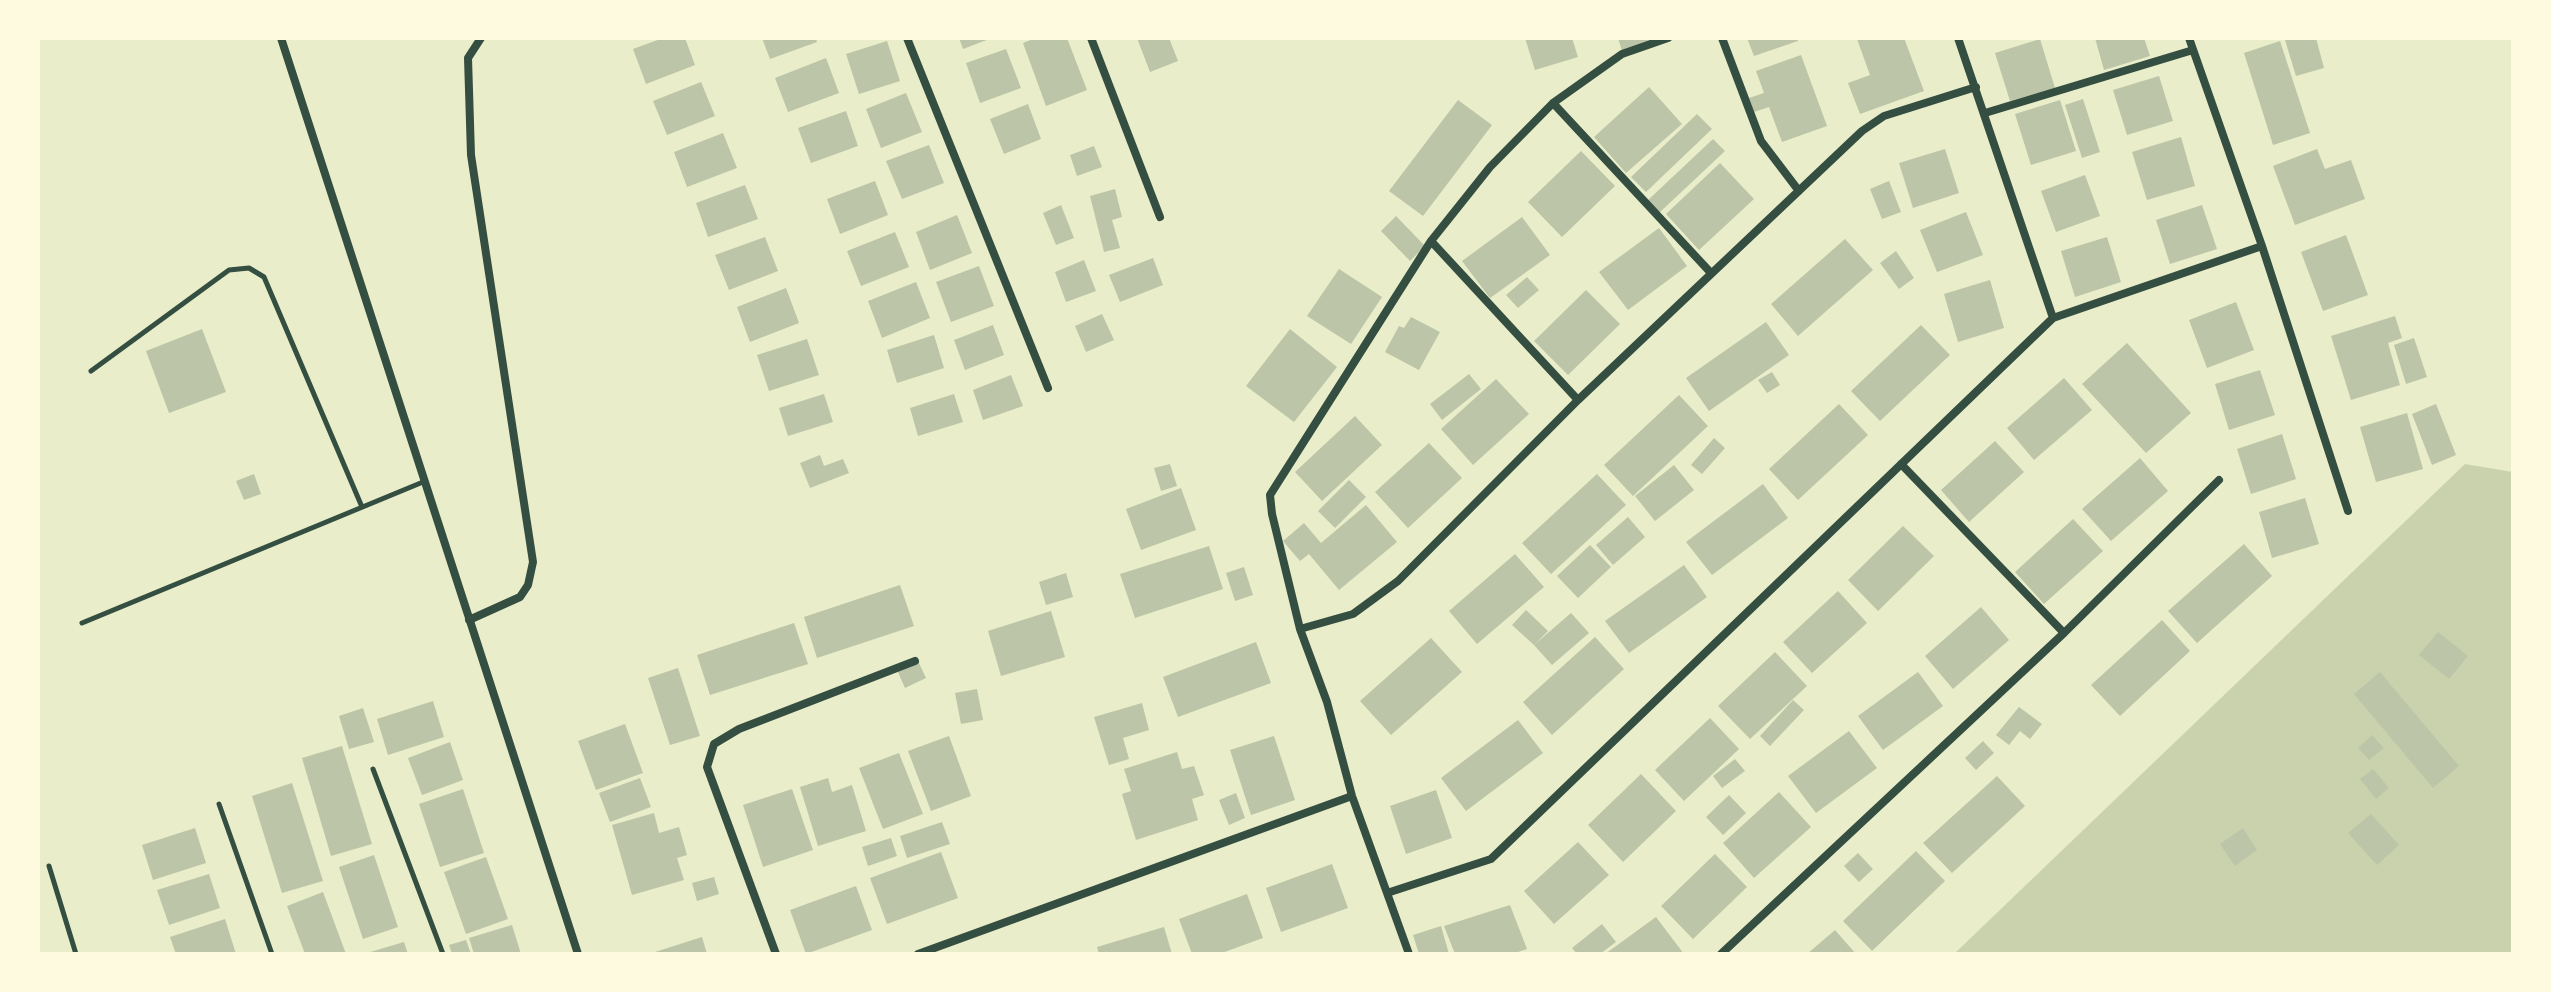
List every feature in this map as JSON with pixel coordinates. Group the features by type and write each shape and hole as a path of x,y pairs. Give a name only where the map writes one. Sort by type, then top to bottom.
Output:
{"street":[{"path":"281,38 578,954"},
{"path":"469,620 520,597 528,585 533,562 471,155 468,58 481,38"},
{"path":"907,38 1048,388"},
{"path":"1091,38 1160,217"},
{"path":"1409,954 1352,796 1327,702 1300,629 1270,495 1431,241 1490,167 1553,103 1622,54 1668,38"},
{"path":"1722,38 1761,141 1799,191"},
{"path":"1958,38 2053,318"},
{"path":"2189,38 2262,246 2348,511"},
{"path":"1985,113 2193,50"},
{"path":"1300,629 1353,614 1398,581 1578,400 1862,131 1884,116 1976,87"},
{"path":"1553,103 1711,273"},
{"path":"1431,241 1578,400"},
{"path":"1387,893 1491,859 2053,318 2262,246"},
{"path":"1901,464 2064,633"},
{"path":"1721,954 2064,633 2219,480"},
{"path":"776,954 707,767 714,744 739,729 915,661"},
{"path":"918,954 1352,796"}],"lane":[{"path":"91,371 229,270 249,268 264,277 362,507"},
{"path":"82,623 423,482"},
{"path":"373,769 443,954"},
{"path":"219,804 272,954"},
{"path":"49,866 76,954"}],"green space":[{"path":"2465,464 2513,472 2513,954 1954,954"}],"building":[{"path":"663,38 685,38 695,65 646,84 633,49"},
{"path":"762,38 816,38 817,42 770,59"},
{"path":"959,38 992,38 963,49"},
{"path":"1036,38 1067,38 1087,90 1046,106 1023,43"},
{"path":"1137,38 1169,38 1178,61 1150,72"},
{"path":"1525,38 1572,38 1578,57 1535,70"},
{"path":"1618,38 1663,38 1622,51"},
{"path":"1747,38 1797,38 1798,41 1754,56"},
{"path":"1904,38 1924,91 1860,114 1848,83 1870,75 1857,39"},
{"path":"2095,38 2144,38 2150,56 2104,70"},
{"path":"2316,38 2324,68 2296,76 2285,40"},
{"path":"2040,39 2055,88 2010,101 1995,53"},
{"path":"887,41 900,81 859,94 846,54"},
{"path":"2280,41 2310,133 2273,145 2244,53"},
{"path":"1006,49 1021,88 980,103 966,63"},
{"path":"1801,55 1827,126 1782,142 1769,107 1754,112 1749,98 1764,93 1756,71"},
{"path":"826,58 839,93 788,112 775,78"},
{"path":"2159,76 2173,121 2127,135 2113,90"},
{"path":"701,82 715,116 667,135 653,101"},
{"path":"1649,87 1682,124 1626,173 1594,137"},
{"path":"906,93 922,132 881,148 866,109"},
{"path":"2083,99 2100,152 2082,158 2065,105"},
{"path":"1458,100 1492,125 1423,216 1389,191"},
{"path":"2060,100 2076,151 2031,165 2015,114"},
{"path":"1028,104 1041,139 1004,154 990,119"},
{"path":"846,111 858,146 811,163 798,128"},
{"path":"1697,114 1712,129 1646,192 1631,177"},
{"path":"723,133 737,168 687,187 674,152"},
{"path":"2181,137 2195,186 2147,200 2132,152"},
{"path":"1713,139 1725,151 1659,213 1647,201"},
{"path":"929,145 944,183 902,199 886,161"},
{"path":"1094,146 1102,167 1077,176 1070,155"},
{"path":"1945,149 1959,193 1913,208 1899,163"},
{"path":"2317,149 2325,169 2351,160 2365,199 2295,225 2273,166"},
{"path":"1581,151 1615,186 1562,237 1528,202"},
{"path":"1720,163 1754,199 1699,250 1666,214"},
{"path":"2085,175 2100,216 2056,232 2041,191"},
{"path":"875,181 888,215 840,234 827,199"},
{"path":"1889,181 1901,212 1882,219 1870,189"},
{"path":"745,185 758,219 708,237 696,203"},
{"path":"1115,189 1122,217 1112,220 1120,248 1104,252 1090,196"},
{"path":"1061,205 1074,238 1056,245 1043,213"},
{"path":"2202,205 2217,249 2170,264 2156,220"},
{"path":"1966,212 1983,255 1937,272 1920,230"},
{"path":"957,215 972,253 930,270 916,232"},
{"path":"1396,216 1425,246 1410,261 1381,231"},
{"path":"1522,217 1550,255 1490,298 1462,261"},
{"path":"1659,228 1687,266 1628,310 1599,272"},
{"path":"895,232 909,267 861,286 847,251"},
{"path":"2346,235 2368,295 2323,311 2301,252"},
{"path":"765,237 778,271 729,290 715,255"},
{"path":"2107,237 2121,282 2075,297 2061,251"},
{"path":"1845,239 1873,270 1798,336 1771,304"},
{"path":"1896,251 1914,278 1899,289 1880,263"},
{"path":"1153,258 1163,285 1120,302 1109,275"},
{"path":"1084,260 1096,291 1066,302 1055,272"},
{"path":"979,266 994,306 951,322 936,282"},
{"path":"1339,269 1382,297 1351,344 1307,316"},
{"path":"1527,277 1539,290 1518,308 1506,295"},
{"path":"1990,280 2004,328 1958,342 1944,294"},
{"path":"916,282 930,318 882,338 868,301"},
{"path":"786,288 799,323 750,342 737,307"},
{"path":"1586,290 1620,324 1568,375 1534,341"},
{"path":"2236,302 2254,350 2207,368 2189,320"},
{"path":"1102,314 1114,340 1086,352 1075,326"},
{"path":"2395,316 2402,338 2388,343 2400,385 2351,400 2331,336"},
{"path":"1411,317 1440,332 1419,370 1385,352 1399,326 1404,328"},
{"path":"1766,322 1789,355 1709,411 1686,378"},
{"path":"993,325 1004,355 965,370 954,340"},
{"path":"1921,325 1950,355 1880,421 1851,391"},
{"path":"202,329 226,392 169,413 146,351"},
{"path":"1290,329 1337,367 1294,422 1246,386"},
{"path":"934,335 944,368 897,383 887,350"},
{"path":"2414,338 2427,377 2406,384 2394,345"},
{"path":"807,339 819,375 769,391 757,355"},
{"path":"2127,343 2191,413 2146,453 2082,384"},
{"path":"2260,370 2275,415 2229,430 2215,384"},
{"path":"1772,372 1780,385 1767,393 1758,380"},
{"path":"1469,374 1481,389 1442,420 1430,404"},
{"path":"1011,375 1023,406 983,420 973,390"},
{"path":"2064,378 2092,410 2034,460 2007,428"},
{"path":"1496,379 1529,414 1473,465 1441,429"},
{"path":"824,394 833,422 788,436 779,408"},
{"path":"954,394 963,422 918,436 910,408"},
{"path":"1679,395 1708,426 1633,496 1604,465"},
{"path":"1839,404 1868,435 1798,500 1769,469"},
{"path":"2436,404 2456,455 2432,465 2412,414"},
{"path":"2407,413 2423,469 2376,482 2360,427"},
{"path":"1355,416 1382,445 1322,501 1295,472"},
{"path":"2282,434 2296,479 2251,494 2237,449"},
{"path":"1714,438 1725,448 1702,474 1691,465"},
{"path":"1995,441 2024,472 1969,522 1941,490"},
{"path":"1429,443 1462,478 1408,528 1375,492"},
{"path":"820,455 824,466 843,459 849,473 810,488 800,463"},
{"path":"2140,458 2168,491 2111,541 2082,509"},
{"path":"1170,464 1177,486 1161,491 1154,468"},
{"path":"1674,465 1694,490 1655,521 1635,496"},
{"path":"254,474 261,494 244,500 236,481"},
{"path":"1597,474 1626,505 1551,574 1522,543"},
{"path":"1349,480 1366,497 1335,528 1318,511"},
{"path":"1763,484 1788,518 1712,575 1686,542"},
{"path":"1181,488 1196,530 1141,550 1126,509"},
{"path":"2305,498 2319,544 2272,558 2259,512"},
{"path":"1366,505 1397,542 1339,590 1309,554 1300,561 1283,541 1304,523 1321,543"},
{"path":"1628,517 1645,537 1613,565 1596,545"},
{"path":"2073,519 2103,551 2044,604 2015,572"},
{"path":"1903,526 1934,556 1878,611 1848,580"},
{"path":"2244,544 2272,576 2197,643 2168,611"},
{"path":"1590,545 1611,567 1578,598 1557,576"},
{"path":"1209,546 1223,589 1135,618 1120,574"},
{"path":"1515,554 1544,587 1477,644 1449,611"},
{"path":"1684,565 1707,597 1629,653 1605,621"},
{"path":"1244,567 1253,595 1235,601 1226,573"},
{"path":"1066,573 1073,597 1046,605 1039,582"},
{"path":"900,585 914,626 817,658 804,617"},
{"path":"1838,591 1867,623 1812,673 1783,642"},
{"path":"1981,607 2009,640 1953,689 1925,656"},
{"path":"1526,610 1548,631 1534,645 1512,625"},
{"path":"1051,611 1065,657 1001,676 988,631"},
{"path":"1571,613 1589,633 1552,665 1534,645"},
{"path":"2162,620 2190,651 2120,716 2091,685"},
{"path":"794,623 808,664 710,695 697,655"},
{"path":"2438,632 2468,656 2449,679 2419,655"},
{"path":"1595,637 1624,669 1552,735 1523,702"},
{"path":"1431,638 1462,672 1391,735 1360,701"},
{"path":"1256,642 1271,683 1178,717 1163,677"},
{"path":"1775,652 1807,686 1750,739 1718,706"},
{"path":"918,661 926,678 905,688 897,670"},
{"path":"678,668 700,736 670,745 648,678"},
{"path":"1918,672 1943,706 1883,750 1858,716"},
{"path":"2380,672 2459,766 2433,788 2354,694"},
{"path":"977,689 983,720 961,724 955,693"},
{"path":"1793,700 1804,710 1770,746 1760,736"},
{"path":"433,701 444,737 388,755 377,719"},
{"path":"1142,703 1149,730 1123,738 1129,759 1109,765 1094,717"},
{"path":"2019,707 2042,724 2030,739 2020,731 2009,745 1996,735"},
{"path":"363,708 374,742 349,749 339,716"},
{"path":"1710,718 1739,749 1684,801 1655,770"},
{"path":"1518,720 1543,753 1466,811 1441,778"},
{"path":"625,724 643,773 596,790 578,741"},
{"path":"1849,731 1877,768 1816,813 1788,776"},
{"path":"2372,735 2384,748 2369,760 2358,748"},
{"path":"949,736 971,796 931,811 908,751"},
{"path":"1274,736 1295,800 1251,815 1230,750"},
{"path":"1983,741 1994,753 1976,770 1965,758"},
{"path":"450,742 463,780 422,795 408,758"},
{"path":"342,746 372,844 331,856 302,758"},
{"path":"1177,752 1182,769 1194,766 1204,795 1192,799 1198,820 1136,840 1122,794 1131,791 1124,769"},
{"path":"899,753 923,814 883,829 859,768"},
{"path":"1735,759 1745,771 1722,788 1713,776"},
{"path":"2373,769 2389,788 2376,799 2360,779"},
{"path":"1641,774 1676,811 1623,862 1588,825"},
{"path":"1997,776 2025,806 1952,873 1923,843"},
{"path":"640,778 651,807 610,822 599,793"},
{"path":"828,778 832,792 852,785 866,831 818,846 800,787"},
{"path":"292,783 323,881 282,893 252,796"},
{"path":"463,789 484,853 440,867 419,804"},
{"path":"792,789 813,850 763,867 743,805"},
{"path":"1436,790 1452,838 1406,854 1390,806"},
{"path":"1779,792 1811,827 1754,878 1723,843"},
{"path":"1236,793 1245,818 1229,825 1219,800"},
{"path":"1729,795 1746,813 1723,835 1706,817"},
{"path":"654,813 659,833 679,827 687,855 677,858 684,880 632,895 612,825"},
{"path":"2371,814 2399,845 2377,865 2348,833"},
{"path":"942,822 950,844 907,858 900,836"},
{"path":"195,828 206,863 153,880 142,845"},
{"path":"2243,828 2257,850 2235,866 2220,844"},
{"path":"891,838 897,856 868,866 862,847"},
{"path":"1578,842 1609,875 1554,924 1524,891"},
{"path":"1916,851 1945,881 1872,951 1843,921"},
{"path":"941,852 958,898 887,924 870,878"},
{"path":"1858,853 1873,869 1859,882 1844,866"},
{"path":"1715,854 1747,887 1693,939 1661,906"},
{"path":"374,855 398,927 363,939 339,867"},
{"path":"486,857 508,919 466,934 444,872"},
{"path":"1332,864 1348,908 1281,932 1266,888"},
{"path":"209,874 220,908 169,925 157,890"},
{"path":"714,877 719,894 697,901 692,883"},
{"path":"856,886 872,930 806,954 790,910"},
{"path":"323,892 346,954 305,954 287,906"},
{"path":"1247,894 1263,938 1219,954 1192,954 1179,919"},
{"path":"1510,905 1527,949 1512,954 1455,954 1444,926"},
{"path":"1656,917 1684,954 1605,954"},
{"path":"225,919 236,954 176,954 170,937"},
{"path":"1602,924 1616,942 1600,954 1577,954 1572,948"},
{"path":"512,925 521,954 474,954 469,938"},
{"path":"1441,926 1449,954 1419,954 1413,935"},
{"path":"1164,927 1172,954 1099,954 1097,947"},
{"path":"1835,930 1856,954 1807,954"},
{"path":"702,937 707,954 655,952"},
{"path":"466,940 471,954 452,954 449,945"},
{"path":"404,942 408,954 367,954 367,953"}]}
